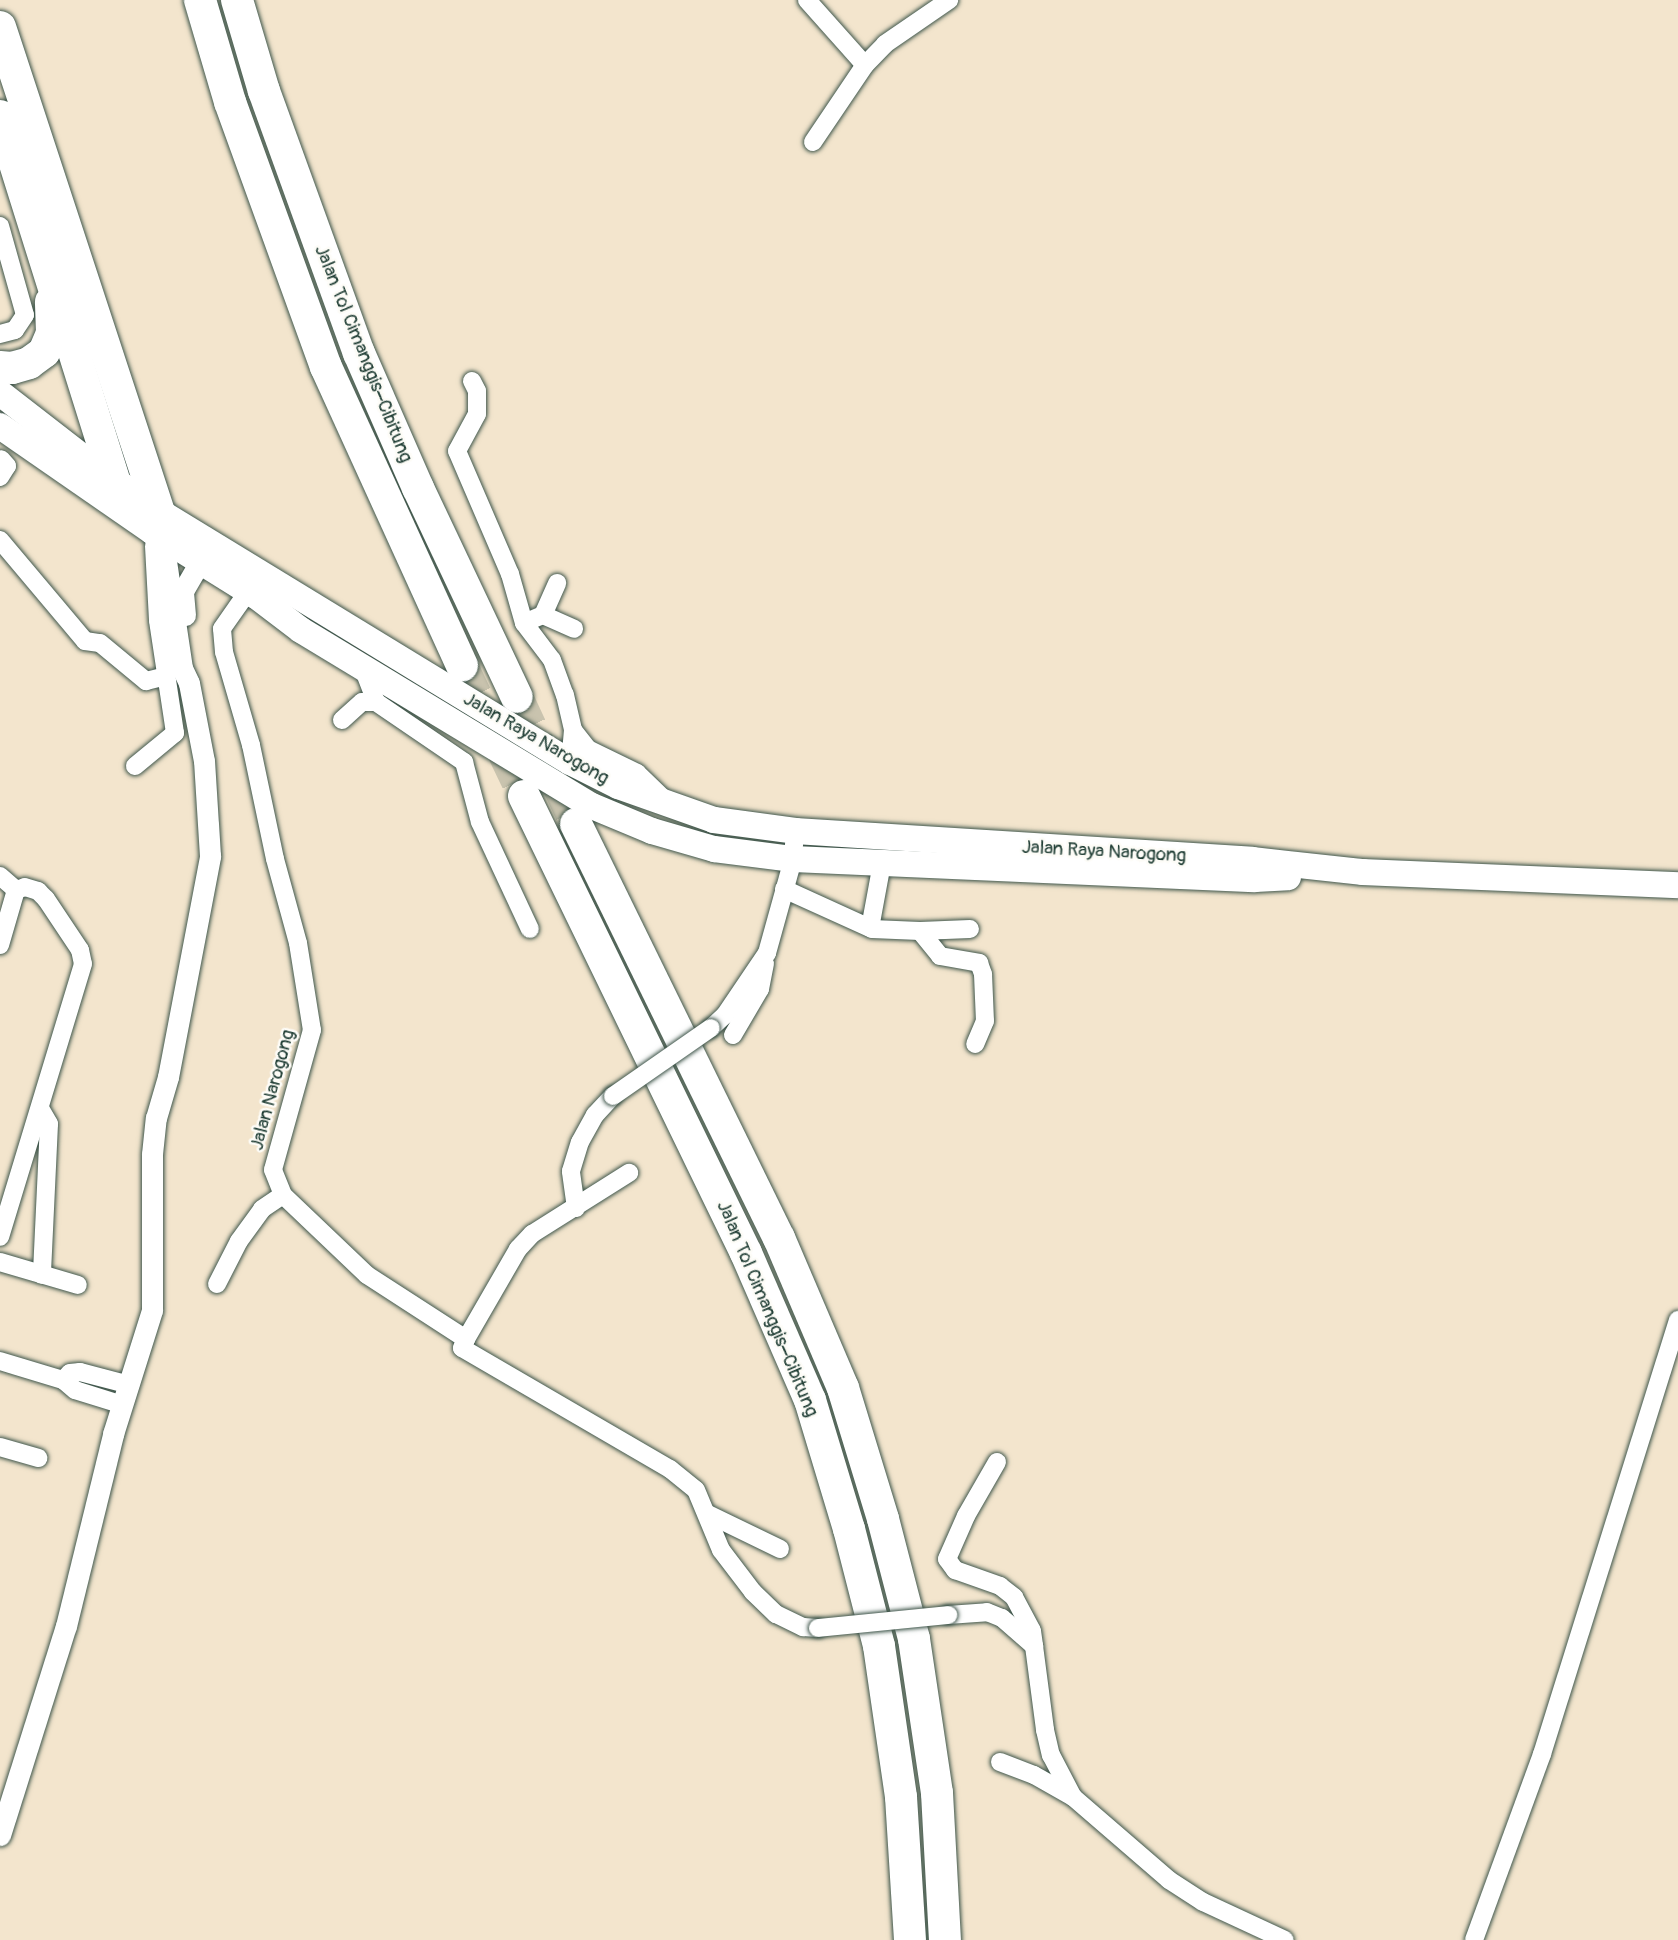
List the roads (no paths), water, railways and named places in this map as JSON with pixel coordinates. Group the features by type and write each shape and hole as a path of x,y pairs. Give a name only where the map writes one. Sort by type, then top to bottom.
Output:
{"highway":[{"name":"Jalan Tol Cimanggis–Cibitung","path":"200,0 230,102 326,367 462,666"},
{"name":"Jalan Tol Cimanggis–Cibitung","path":"237,0 264,91 359,353 418,488 517,697"},
{"path":"0,27 157,535"},
{"path":"0,116 49,272 108,489"},
{"path":"0,367 12,368 29,363 44,352 52,332 49,272"},
{"name":"Jalan Tol Cimanggis–Cibitung","path":"524,796 746,1253 810,1400 849,1529 879,1646 901,1797 909,1940"},
{"name":"Jalan Tol Cimanggis–Cibitung","path":"576,824 779,1238 843,1388 883,1519 914,1639 937,1793 945,1940"}],"main road":[{"name":"Jalan Raya Narogong","path":"0,393 157,535 256,596 301,630 593,806 652,831 715,849 793,859 1255,879 1363,872"},
{"path":"2,450 78,496 157,535 194,572 301,630"},
{"name":"Jalan Raya Narogong","path":"2,450 108,489"},
{"name":"Jalan Raya Narogong","path":"157,535 570,762 618,786 671,807 714,820 795,831 1252,860 1363,872 1678,885"}],"street":[{"path":"807,0 865,65"},
{"path":"813,142 865,65 902,30 949,0"},
{"path":"0,226 25,315 15,330 0,334"},
{"path":"472,382 477,391 477,414 457,451 510,574 524,623 552,660 573,730 588,749 637,773 671,807"},
{"path":"135,766 174,733 158,620 157,535"},
{"path":"0,1835 65,1626 123,1405 152,1310 152,1154 156,1118 168,1077 210,856 204,761 189,683 182,667 157,535"},
{"path":"0,540 85,640 100,643 146,681 166,676"},
{"path":"189,683 192,666 183,591 194,572"},
{"path":"524,623 543,615 557,583"},
{"name":"Jalan Narogong","path":"242,600 222,629 225,652 251,745 275,859 298,943 312,1030 273,1170 284,1195"},
{"path":"543,615 574,629"},
{"path":"363,668 376,702"},
{"path":"342,720 362,702 376,702 464,762 480,822 530,929"},
{"path":"570,762 573,730"},
{"path":"733,1035 760,989 783,889 793,859 795,831"},
{"path":"870,928 882,863"},
{"path":"0,876 16,890"},
{"path":"0,1237 41,1110 83,964 82,957 46,899 37,891 25,887 16,890"},
{"path":"783,889 851,922 870,928 920,931 970,929"},
{"path":"0,946 16,890"},
{"path":"920,931 940,956 979,963 981,966 985,1020 975,1044"},
{"path":"576,1208 571,1171 580,1142 594,1115 613,1096 711,1028 725,1015 768,953"},
{"path":"41,1110 49,1124 43,1275"},
{"path":"629,1173 576,1208 547,1223 518,1248 462,1348 670,1469 695,1489 721,1549 753,1592 776,1614 803,1627 818,1628 987,1612 1002,1618 1034,1646"},
{"path":"217,1283 239,1241 262,1209 284,1195 367,1275 466,1339"},
{"path":"0,1262 78,1285"},
{"path":"1474,1940 1542,1754 1678,1320"},
{"path":"0,1361 62,1380 75,1390 123,1405"},
{"path":"62,1380 70,1373 80,1372 130,1385"},
{"path":"2,1453 38,1458"},
{"path":"997,1462 965,1516 947,1559 955,1570 1000,1586 1014,1597 1032,1631 1045,1730 1051,1755 1073,1797"},
{"path":"708,1514 780,1549"},
{"path":"1000,1762 1034,1775 1073,1797 1169,1880 1203,1902 1285,1940"}],"tunnel":[{"path":"462,666 524,796"},
{"path":"517,697 576,824"}]}
